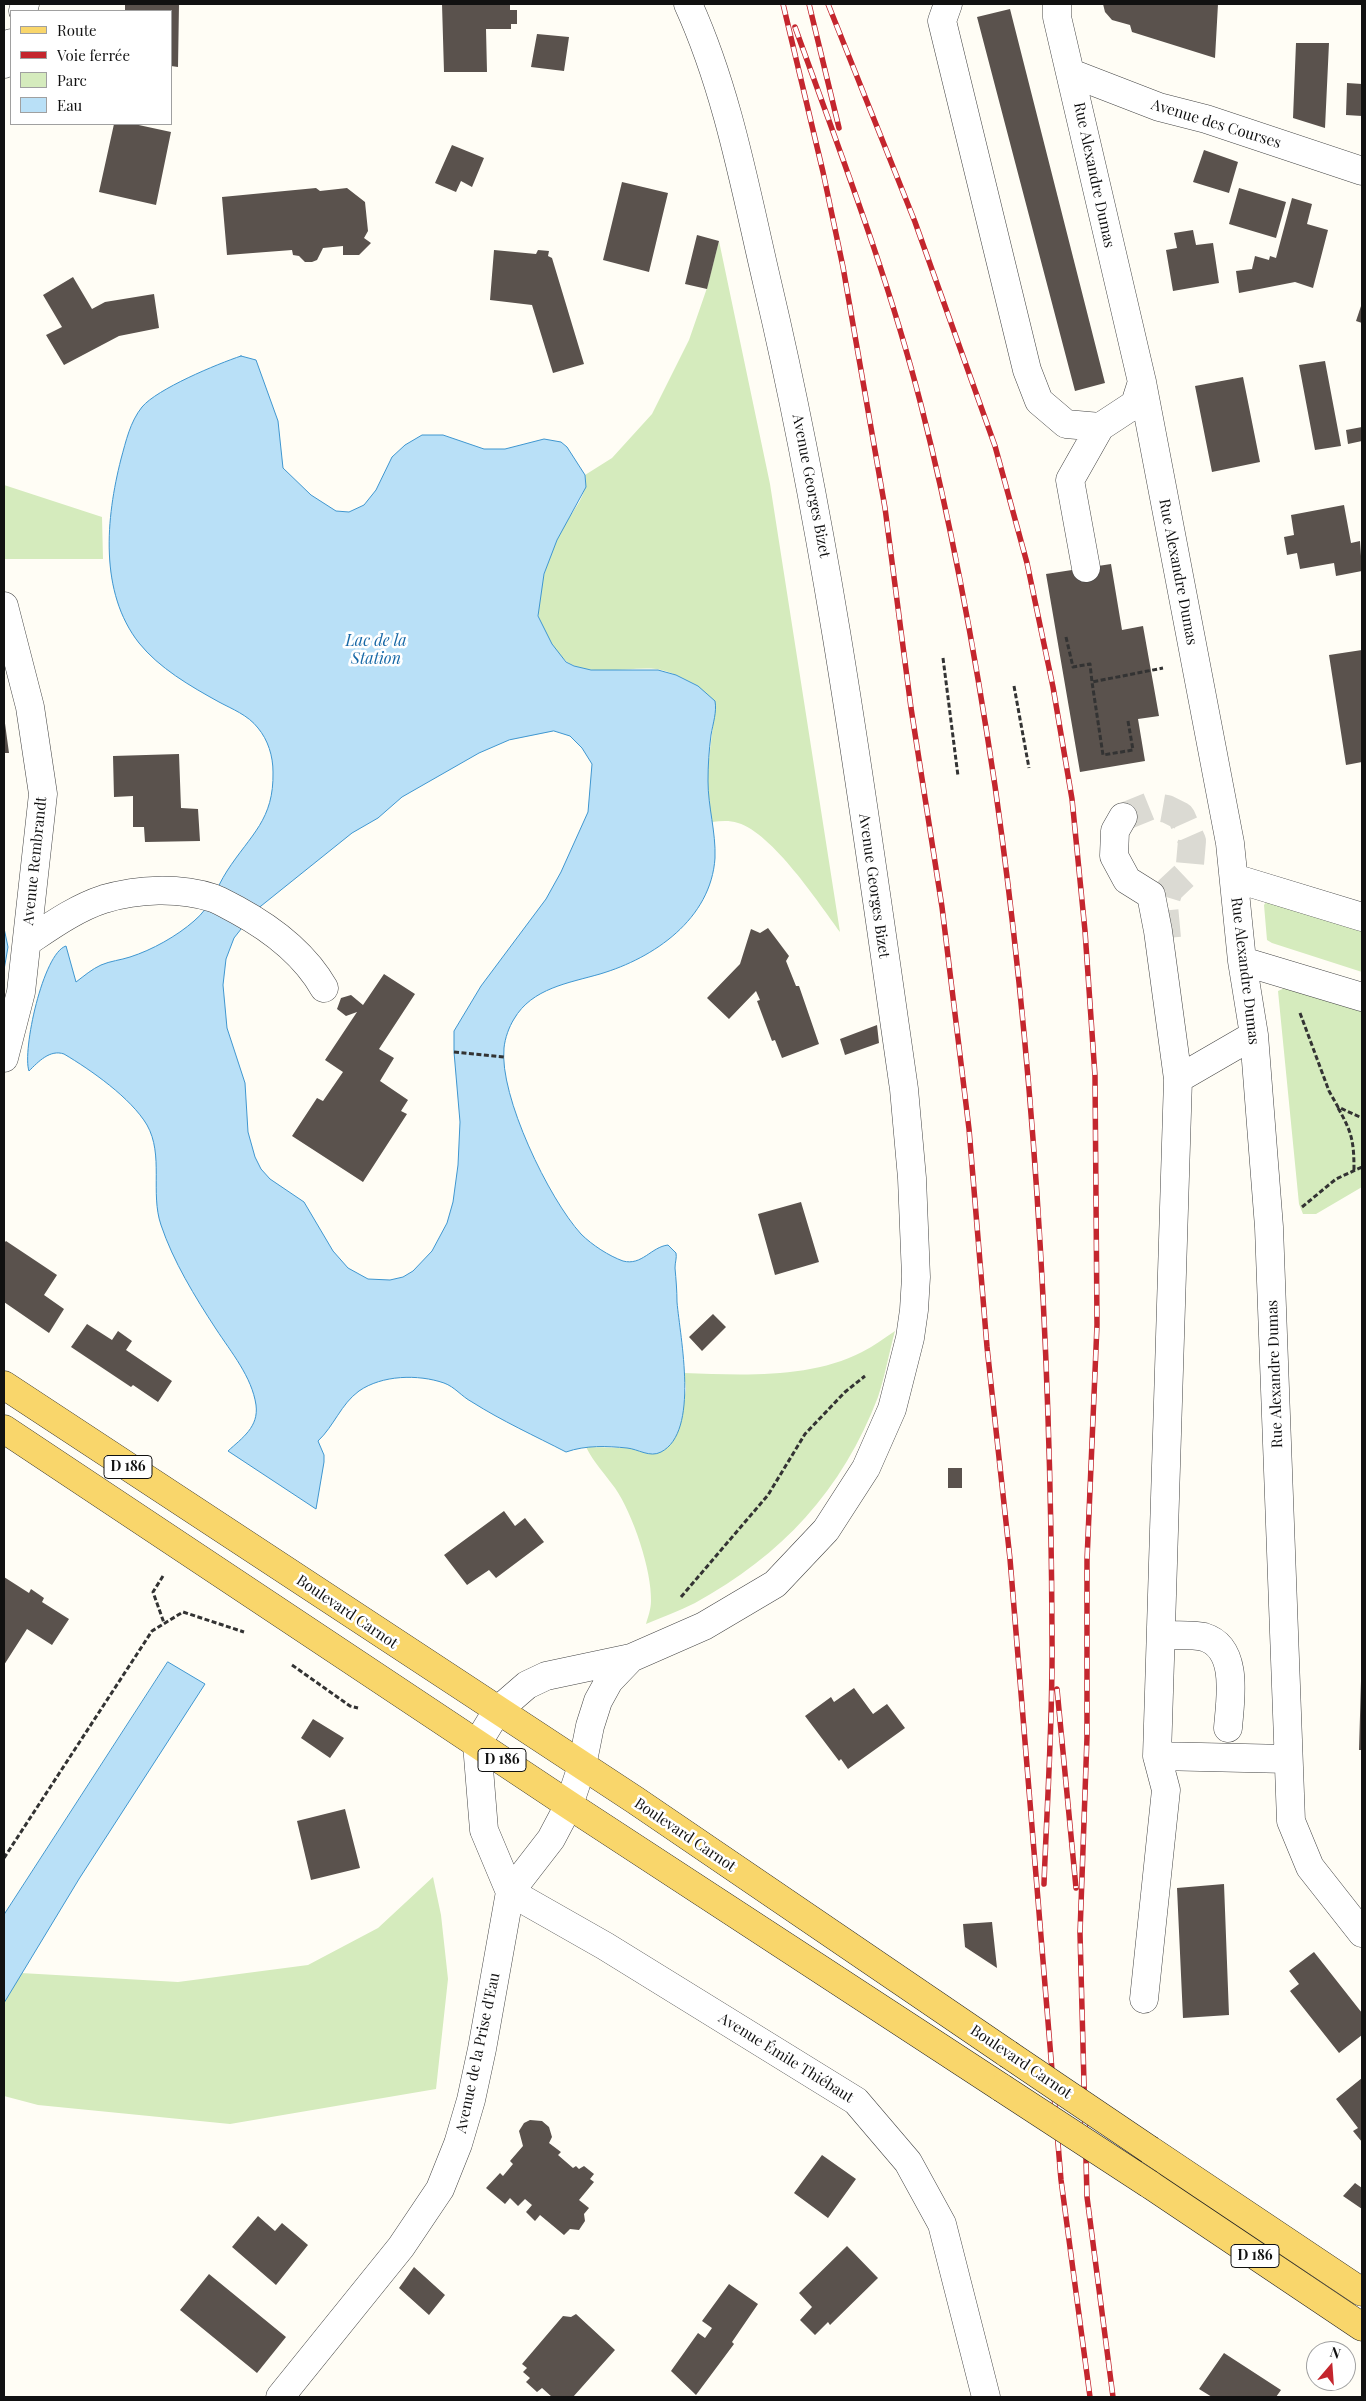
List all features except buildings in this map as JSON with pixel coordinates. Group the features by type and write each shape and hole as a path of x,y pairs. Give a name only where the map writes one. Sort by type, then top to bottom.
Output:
{"main road":[{"name":"Boulevard Carnot","path":"4,1385 582,1766 1362,2292"},
{"name":"Boulevard Carnot","path":"4,1429 393,1686 569,1805 1148,2184 1362,2327"}],"street":[{"name":"Avenue Georges Bizet","path":"477,1744 497,1711 527,1685 546,1676 631,1658 704,1626 775,1584 826,1530 866,1468 892,1409 910,1338 916,1277 912,1178 904,1089 823,545 790,378 722,93 703,36 688,4"},
{"path":"948,4 942,21 1027,370 1039,401 1066,424 1100,427"},
{"name":"Rue Alexandre Dumas","path":"1057,4 1057,17 1072,73 1142,399 1230,843 1242,961 1254,1035 1270,1227 1291,1821 1310,1868 1362,1933"},
{"path":"4,64 10,46"},
{"name":"Avenue des Courses","path":"1072,73 1159,107 1206,119 1362,171"},
{"path":"1086,568 1070,480 1100,427 1142,399"},
{"name":"Avenue Rembrandt","path":"4,606 30,707 43,794 21,992 5,1052"},
{"path":"1123,817 1115,831 1114,856 1127,880 1151,895 1158,931 1178,1079 1157,1756 1166,1790 1144,1999"},
{"path":"1234,878 1362,918"},
{"path":"27,942 64,918 103,900 140,891 174,891 213,898 273,931 314,971 324,988"},
{"path":"1242,961 1362,997"},
{"path":"1178,1079 1254,1035"},
{"path":"1161,1635 1204,1638 1219,1647 1228,1663 1232,1684 1228,1728"},
{"name":"Avenue Georges Bizet","path":"582,1766 590,1726 598,1701 609,1681 631,1658"},
{"path":"477,1744 484,1830 510,1892"},
{"path":"1157,1756 1288,1759"},
{"name":"Avenue de la Prise d'Eau","path":"280,2397 400,2247 440,2189 458,2144 470,2100 482,2049 510,1892 551,1839 569,1805 582,1766"},
{"name":"Avenue Émile Thiébaut","path":"510,1892 605,1946 856,2101 908,2162 942,2224 986,2397"}],"path":[{"path":"1066,636 1073,666 1090,664 1102,755 1133,750 1128,721"},
{"path":"943,658 958,776"},
{"path":"1092,682 1130,674"},
{"path":"1014,686 1029,768"},
{"path":"1284,973 1329,1091 1352,1134 1354,1170"},
{"path":"454,1052 504,1057"},
{"path":"1338,1107 1362,1118"},
{"path":"1336,1179 1362,1167"},
{"path":"663,1644 664,1620 674,1605 768,1495 805,1434 845,1392 867,1374"},
{"path":"164,1623 153,1592 181,1546"},
{"path":"4,1858 152,1631 182,1612 246,1632"},
{"path":"286,1661 350,1706 370,1710 393,1686"}],"green space":[{"path":"719,241 770,484 840,932 794,870 765,840 751,829 738,823 728,821 712,822 708,802 708,768 713,725 698,686 672,673 656,669 592,670 580,668 569,663 561,656 551,643 539,617 539,596 550,557 560,534 585,489 585,475 612,458 652,414 689,340 707,288"},
{"path":"4,485 102,517 103,559 4,559"},
{"path":"1267,901 1362,928 1362,972 1267,940 1264,905"},
{"path":"1289,986 1362,1003 1362,1187 1316,1214 1303,1214 1299,1204 1278,991"},
{"path":"895,1331 878,1397 863,1431 827,1491 806,1517 782,1542 726,1584 695,1603 646,1624 651,1601 650,1589 645,1559 635,1527 622,1499 586,1447 630,1448 646,1453 681,1419 686,1389 684,1373 775,1373 820,1367 842,1361 862,1352"},
{"path":"433,1877 441,1915 448,1979 436,2089 230,2124 38,2105 4,2096 4,2003 21,1973 178,1982 308,1965 378,1928"}],"water":[{"name":"Lac de la Station","path":"241,356 256,360 278,421 283,468 311,495 336,511 349,512 364,505 376,490 392,457 405,445 422,435 443,435 484,449 505,449 544,439 561,442 567,447 585,475 586,487 557,540 544,574 538,616 552,644 566,662 574,666 591,670 658,670 676,675 698,686 715,701 709,752 708,781 715,858 711,880 703,900 676,933 640,958 600,974 552,988 531,1000 512,1022 504,1048 509,1092 529,1146 555,1197 581,1234 601,1250 623,1261 636,1261 662,1246 668,1245 676,1253 677,1302 684,1360 684,1405 680,1425 673,1441 657,1454 644,1453 627,1448 604,1447 581,1448 566,1452 495,1416 444,1383 412,1377 389,1379 368,1386 353,1396 318,1441 324,1455 324,1462 316,1509 228,1451 244,1437 255,1420 256,1405 254,1395 246,1375 185,1278 166,1238 158,1213 155,1149 147,1125 121,1095 98,1076 64,1054 54,1053 49,1055 40,1060 29,1071 29,1044 36,1004 42,983 58,953 66,946 76,982 101,965 147,951 180,932 205,910 227,871 259,826 270,803 273,766 269,748 262,733 245,716 197,690 165,668 139,643 126,623 117,601 109,554 112,505 121,459 131,425 142,407 174,385","holes":["554,731 570,736 582,748 592,764 588,812 561,872 546,899 481,986 454,1031 460,1122 458,1165 453,1202 447,1223 432,1251 413,1271 403,1277 390,1280 368,1279 348,1268 333,1251 304,1202 270,1179 261,1169 255,1157 248,1132 245,1083 227,1028 223,985 226,959 234,938 256,910 352,833 378,818 402,797 479,753 509,740"]},
{"path":"4,928 8,947 4,970"},
{"path":"168,1662 205,1684 79,1879 4,2003 4,1915"}],"tunnel":[{"path":"1123,817 1150,806 1167,809 1181,816 1192,841 1190,864 1186,874 1169,890 1164,906 1167,938"}],"railway":[{"path":"783,4 823,172 843,267 885,508 911,708 942,907 969,1129 987,1347 1010,1559 1061,2180 1090,2397"},
{"path":"809,4 839,128"},
{"path":"828,4 915,222 995,446 1027,563 1053,687 1072,799 1085,931 1095,1076 1097,1325 1087,1560 1087,1737 1080,1933 1087,2197 1113,2397"},
{"path":"795,27 894,309 921,405 933,452 963,594 995,786 1021,998 1038,1211 1044,1317 1051,1530 1052,1668 1044,1884"},
{"path":"1057,1689 1076,1888"}]}
